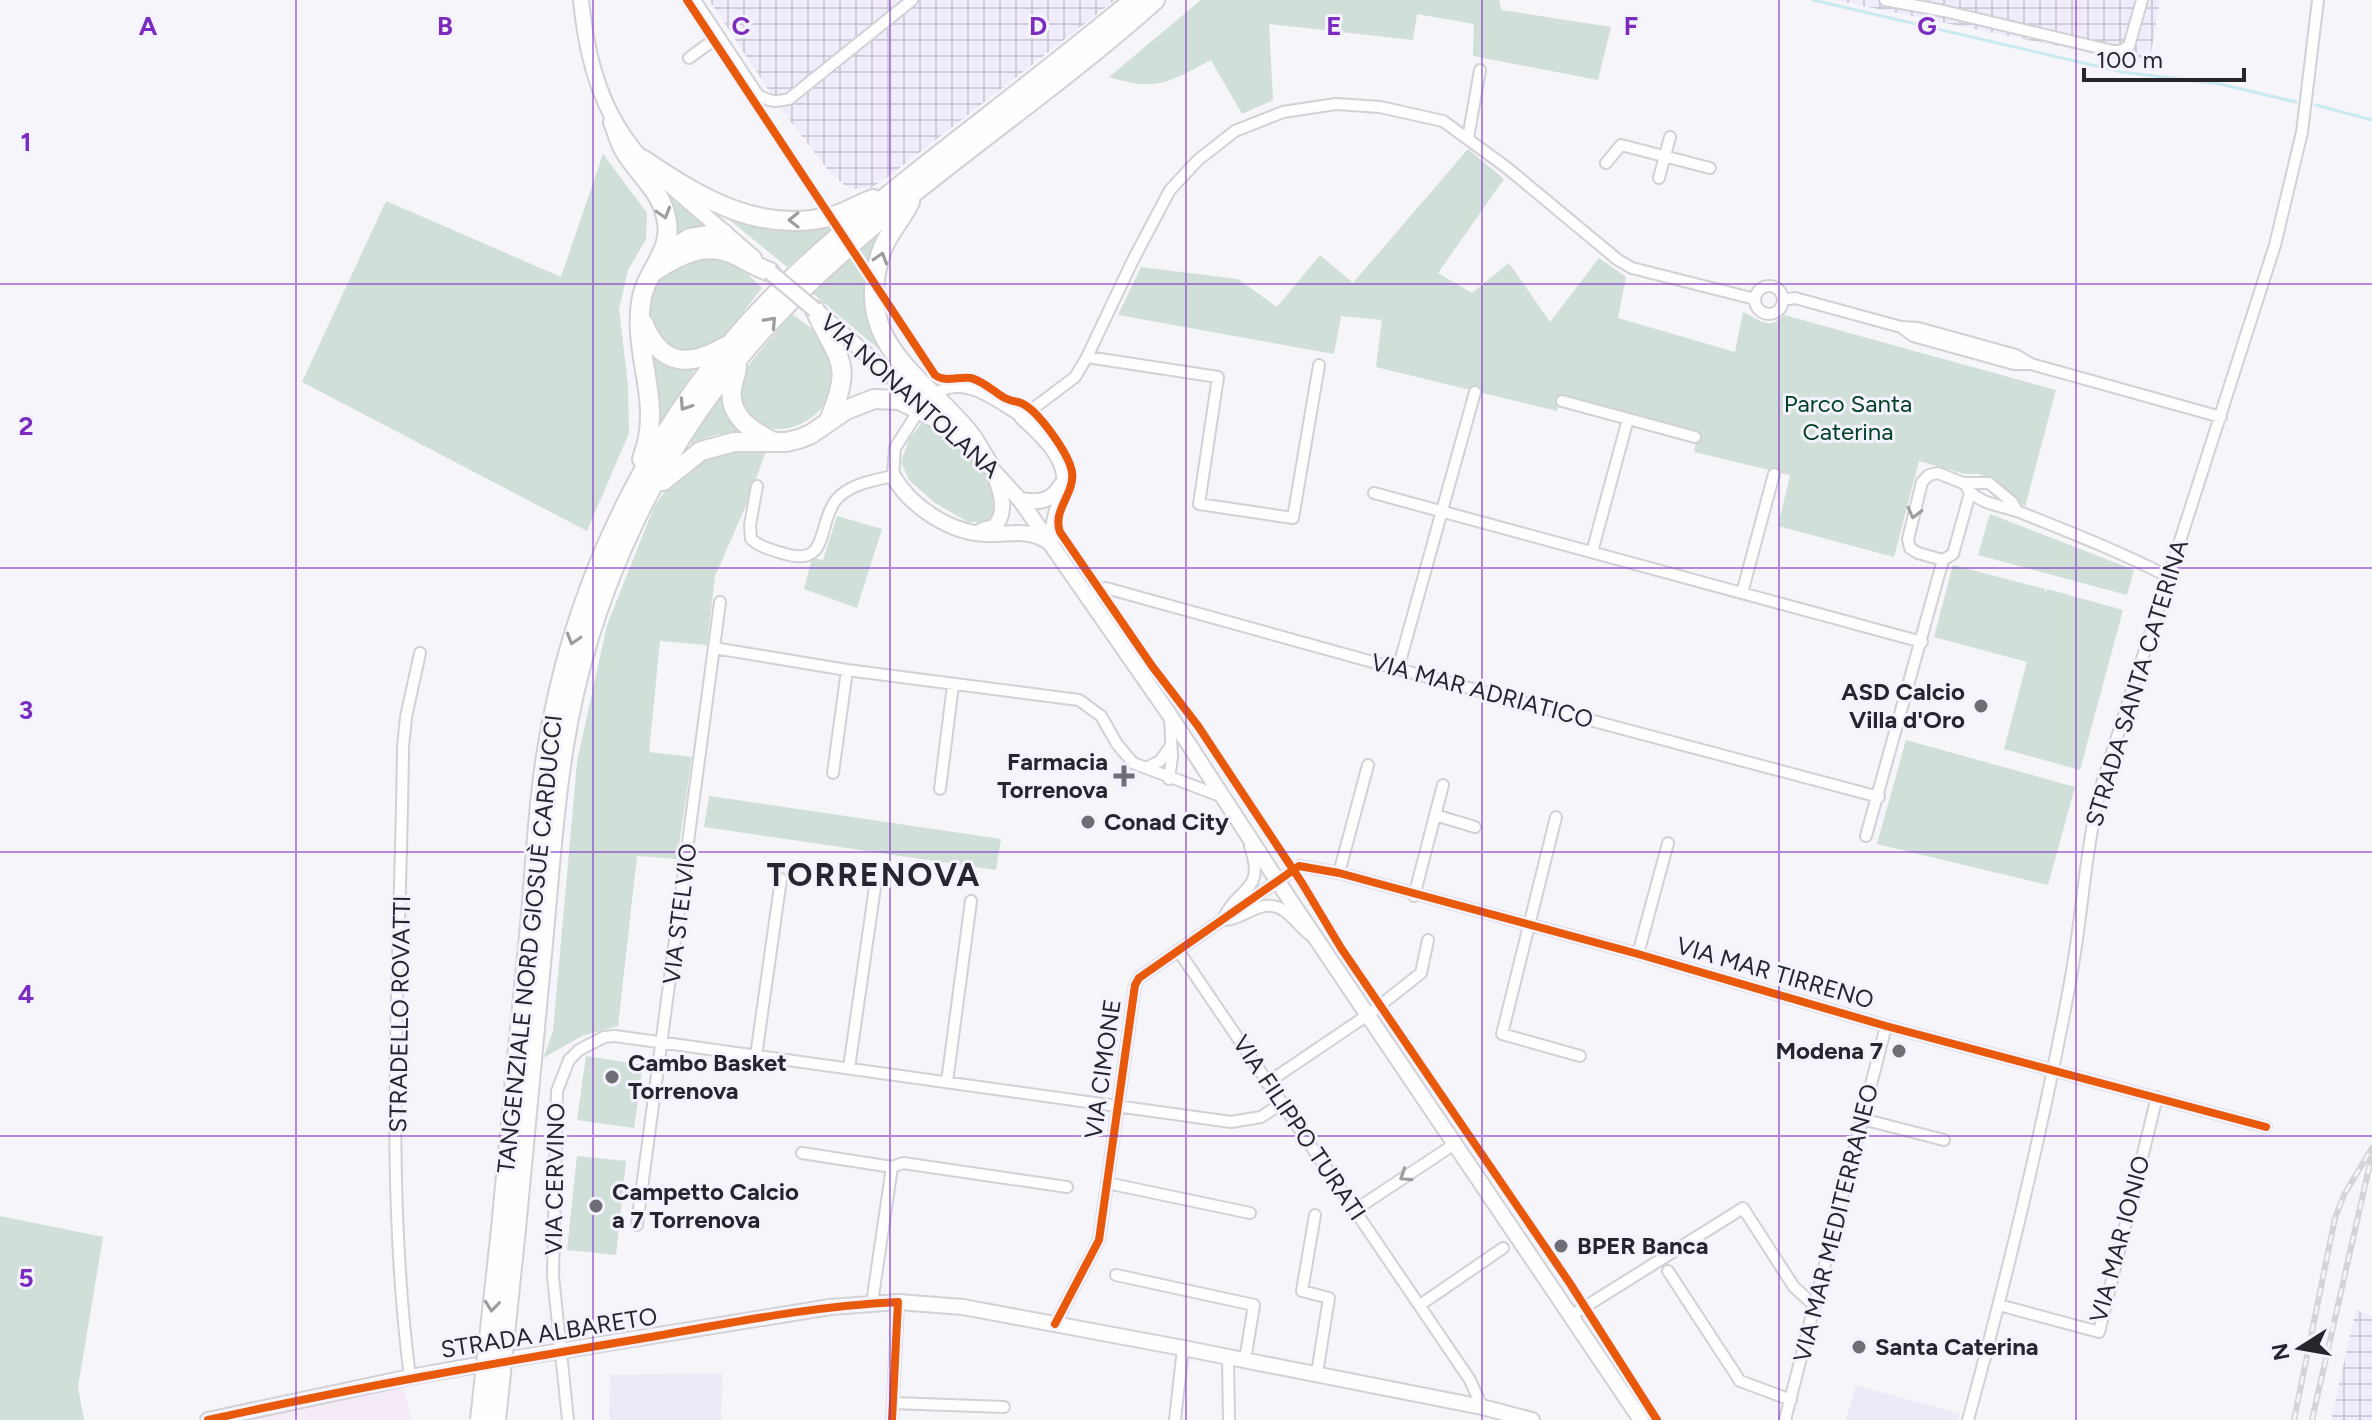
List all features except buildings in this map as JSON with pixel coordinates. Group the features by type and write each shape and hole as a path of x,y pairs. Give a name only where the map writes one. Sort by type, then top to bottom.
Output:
{"highway":[{"name":"TANGENZIALE NORD GIOSUÈ CARDUCCI","path":"496,1420 546,753 556,702 584,602 624,508 666,434 814,257 1134,0"},
{"name":"TANGENZIALE NORD GIOSUÈ CARDUCCI","path":"480,1420 508,1229 562,754 593,625 616,562 647,497 734,352 915,193 1155,0"},
{"path":"613,122 622,148 656,191 669,230 658,264 644,292 640,331 652,423 648,444 624,508"},
{"path":"642,159 717,205 757,218 806,220 832,216 894,191"},
{"path":"915,193 884,246 878,265 875,299 882,333 890,349 914,379 969,433 990,466"},
{"path":"658,264 690,238 723,233"},
{"path":"658,264 682,254 709,249 734,255 749,265 770,272"},
{"path":"815,310 835,347 842,371 840,393 829,420"},
{"path":"641,315 654,343 661,352 673,358 698,360 734,352 737,375 732,400 737,414 746,426 772,441"},
{"path":"647,497 672,472 701,451 734,442 786,442 811,434 860,403 887,399 909,404 947,424"}],"main road":[{"name":"VIA NONANTOLANA","path":"581,0 589,55 613,122 642,159 723,233 947,424 1020,500 1169,714 1277,880 1641,1420"},
{"path":"893,476 906,496 946,523 992,535 1029,533 1051,543 1064,473 1045,439 1022,417"},
{"path":"972,532 994,527 1001,517 1002,495 990,466"},
{"path":"1020,500 1032,502 1048,499 1059,489 1064,473"},
{"name":"STRADA ALBARETO","path":"208,1420 410,1377 830,1307 898,1302 963,1307 1055,1324 1317,1373 1482,1407 1502,1416 1532,1420"},
{"name":"VIA NONANTOLANA","path":"1625,1396 1629,1420"}],"street":[{"path":"695,0 758,95 767,101 778,102 789,99 912,0"},
{"path":"1885,0 1945,6 2120,51 2133,40 2142,0"},
{"name":"STRADA SANTA CATERINA","path":"1968,1420 1999,1305 2054,1070 2074,963 2085,862 2097,801 2275,245 2302,132 2318,0"},
{"path":"689,58 719,36"},
{"path":"1468,138 1480,70"},
{"path":"1022,417 1068,383 1087,357 1170,190 1198,160 1235,131 1283,112 1336,104 1380,107 1443,121 1632,268 1755,299"},
{"path":"1659,178 1670,137"},
{"path":"1606,163 1621,145 1710,168"},
{"path":"1769,286 1778,290 1783,300 1779,309 1770,314 1760,311 1755,299 1759,290 1769,286"},
{"path":"1783,300 1795,298 1901,327 1913,336 2014,364 2031,364 2221,417"},
{"path":"1087,357 1218,377 1199,504 1293,518 1319,365"},
{"name":"VIA NONANTOLANA","path":"935,394 953,385 967,386 1022,417"},
{"path":"1398,669 1475,392"},
{"path":"1562,401 1695,437"},
{"name":"VIA NONANTOLANA","path":"893,476 895,448 914,418"},
{"path":"1592,552 1628,419"},
{"path":"1943,560 1918,553 1910,548 1908,539 1922,482 1929,475 1938,473 1963,483 1989,483 2012,502 2017,511"},
{"path":"1742,593 1774,474"},
{"path":"757,486 750,525 751,539 758,546 797,557 816,551 828,513 842,494 873,480 893,476"},
{"path":"1963,483 1970,493 1986,502 2017,511 2134,559 2169,577"},
{"path":"1374,493 1922,642"},
{"path":"1866,836 1943,560 1953,554 1970,493"},
{"name":"VIA MAR ADRIATICO","path":"1088,596 1106,588 1879,797"},
{"name":"VIA STELVIO","path":"637,1225 720,602"},
{"path":"714,648 847,670 1079,700 1101,716 1133,763 1223,797"},
{"name":"STRADELLO ROVATTI","path":"410,1377 402,1310 395,1061 403,747 420,653"},
{"path":"833,773 847,670"},
{"path":"940,789 953,685"},
{"path":"1169,714 1169,779"},
{"path":"1146,768 1163,759 1171,745"},
{"path":"1339,873 1368,765"},
{"path":"1414,896 1443,785"},
{"path":"1435,815 1475,827"},
{"path":"1556,817 1502,1034 1580,1056"},
{"name":"VIA CIMONE","path":"1222,920 1254,880 1254,862 1243,828"},
{"path":"1638,954 1668,843"},
{"name":"VIA MAR TIRRENO","path":"1277,880 1299,866 1339,873 1414,896 1638,954 1886,1026 2266,1127"},
{"path":"756,1056 781,879"},
{"name":"VIA CIMONE","path":"1055,1324 1099,1240 1135,985 1139,978 1277,880"},
{"path":"849,1068 875,887"},
{"path":"947,1082 971,901"},
{"name":"VIA CIMONE","path":"1222,920 1238,919 1262,907 1274,907 1289,913 1303,933 1318,940"},
{"path":"1267,1083 1369,1014 1421,973 1428,940"},
{"name":"VIA FILIPPO TURATI","path":"1178,950 1470,1380 1482,1407"},
{"name":"VIA MAR MEDITERRANEO","path":"1785,1420 1886,1026"},
{"name":"VIA CERVINO","path":"568,1420 553,1276 557,1091 569,1060 579,1050 604,1037 663,1042 1231,1122 1261,1117 1282,1103"},
{"name":"VIA MAR IONIO","path":"1999,1305 2099,1332 2157,1097"},
{"path":"1862,1119 1944,1140"},
{"path":"1355,1210 1456,1143"},
{"path":"802,1153 892,1167 903,1163 1067,1187"},
{"path":"872,1303 892,1167"},
{"path":"1107,1183 1250,1213"},
{"path":"1572,1315 1743,1208 1794,1287 1815,1306"},
{"path":"1315,1215 1302,1291 1329,1298 1317,1373"},
{"path":"1420,1305 1503,1248"},
{"path":"1668,1271 1740,1381 1791,1400"},
{"path":"1116,1275 1254,1305 1245,1360"},
{"path":"892,1420 898,1302"},
{"path":"1175,1420 1183,1348"},
{"path":"1228,1357 1229,1420"},
{"path":"893,1403 1004,1407"}],"shaded area":[{"path":"709,0 1115,0 888,177 871,188 850,189 832,175 781,109"},
{"path":"1834,0 2160,0 2149,65"},
{"path":"2356,1310 2372,1316 2372,1420 2331,1420"},
{"path":"722,1373 721,1420 609,1420 610,1375"},
{"path":"403,1384 411,1420 228,1420"},
{"path":"1856,1385 1960,1414 1958,1420 1846,1420"}],"green space":[{"path":"1201,0 1499,0 1501,10 1611,27 1598,80 1473,56 1474,24 1417,14 1413,40 1269,24 1273,100 1242,114 1211,60 1173,79 1151,84 1109,77"},
{"name":"Parco Santa Caterina","path":"1468,149 1504,179 1438,273 1472,293 1509,263 1550,322 1599,258 1626,277 1618,318 1735,352 1743,312 1768,323 1784,315 2056,390 2025,507 1995,480 1919,461 1894,557 1778,526 1790,475 1694,452 1698,433 1561,396 1557,411 1376,367 1382,320 1341,316 1334,354 1118,315 1141,267 1238,279 1277,307 1320,255 1353,283"},
{"path":"603,154 647,213 646,239 628,270 619,309 628,386 629,433 587,531 302,382 386,201 561,277"},
{"path":"665,193 703,225 672,238"},
{"path":"709,203 729,214 855,210 787,267"},
{"path":"888,221 869,291 895,363 810,291"},
{"path":"680,258 731,258 762,288 726,332 714,343 698,350 683,350 669,345 652,320 649,305 652,288 660,272"},
{"path":"792,314 829,346 836,365 835,385 826,402 813,416 796,426 778,429 761,425 746,412 738,387 755,357"},
{"path":"645,335 699,363 658,427"},
{"path":"726,387 750,433 718,434 688,445"},
{"path":"924,420 967,453 986,474 998,495 998,514 986,522 968,522 935,503 909,480 901,462 909,439"},
{"path":"768,446 715,576 707,645 660,641 649,752 692,757 677,859 637,856 618,1026 582,1036 543,1058 553,1032 577,762 607,625 654,507 676,474 706,454"},
{"path":"1990,514 2134,570 2127,595 1978,555"},
{"path":"837,516 882,529 857,608 804,589 812,558 823,560"},
{"path":"1953,565 2045,589 2045,593 2047,589 2123,610 2080,770 2004,749 2027,662 1934,637"},
{"path":"1906,740 2075,787 2048,885 1877,844"},
{"path":"709,796 1001,839 996,870 704,827"},
{"path":"586,1056 643,1065 634,1128 577,1120"},
{"name":"Campetto Calcio a 7 Torrenova","path":"577,1156 626,1161 616,1255 567,1250"},
{"path":"0,1216 103,1237 78,1387 84,1420 0,1420"}],"waterway":[{"path":"1813,0 2122,72 2220,84 2296,102"},
{"path":"2316,105 2372,120"}],"railway":[{"path":"2294,1420 2335,1218 2344,1195 2372,1148"},
{"path":"2312,1420 2371,1159"}],"cycle path":[{"path":"687,0 935,375 943,379 971,378 980,381 1005,398 1028,407 1052,433 1072,472 1070,488 1059,516 1060,532 1152,666 1198,726 1302,883 1341,948 1569,1282 1657,1420"},
{"path":"1055,1324 1099,1240 1135,985 1139,978 1299,866 1339,873 1638,954 1886,1026 2266,1127"},
{"path":"208,1420 423,1376 736,1322 833,1307 898,1302 892,1420"}],"place":[{"name":"ASD Calcio Villa d'Oro","path":"1981,706"},
{"name":"Farmacia Torrenova","path":"1124,776"},
{"name":"Conad City","path":"1088,822"},
{"name":"Modena 7","path":"1899,1051"},
{"name":"Cambo Basket Torrenova","path":"612,1077"},
{"name":"Campetto Calcio a 7 Torrenova","path":"596,1206"},
{"name":"BPER Banca","path":"1561,1246"},
{"name":"Santa Caterina","path":"1859,1347"}],"district":[{"name":"TORRENOVA","path":"874,875"}]}
